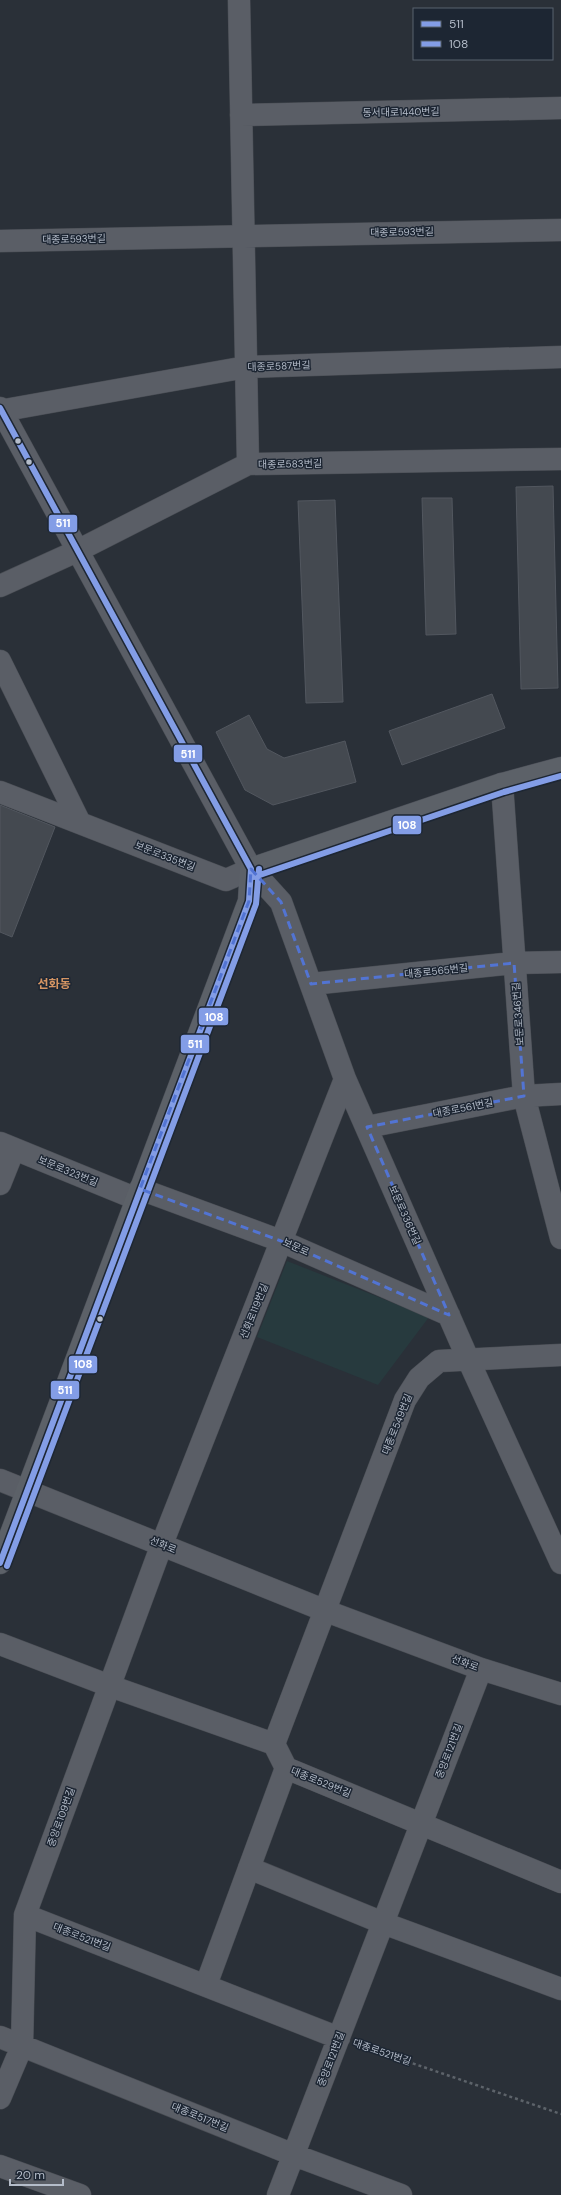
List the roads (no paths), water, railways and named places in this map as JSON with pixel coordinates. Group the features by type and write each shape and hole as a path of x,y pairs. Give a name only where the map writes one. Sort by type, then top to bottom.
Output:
{"main road":[{"path":"0,1563 249,901 251,869 502,784 561,768"}],"street":[{"path":"239,0 248,464"},
{"name":"동서대로1440번길","path":"242,115 561,108"},
{"name":"대종로593번길","path":"0,241 244,235 561,230"},
{"name":"대종로587번길","path":"0,410 246,367 561,356"},
{"name":"보문로336번길","path":"0,410 251,869 281,902 346,1079 468,1358 561,1564"},
{"name":"대종로583번길","path":"0,586 77,551 248,464 561,459"},
{"path":"0,661 80,823"},
{"name":"보문로346번길","path":"502,784 524,1096 561,1238"},
{"name":"보문로335번길","path":"0,792 226,880 251,869"},
{"name":"대종로565번길","path":"311,984 514,963 561,962"},
{"name":"선화로119번길","path":"162,1544 346,1079"},
{"name":"대종로561번길","path":"367,1127 524,1096 561,1094"},
{"path":"0,1184 7,1146"},
{"name":"보문로323번길","path":"7,1146 138,1194"},
{"name":"보문로","path":"138,1194 281,1241 449,1315"},
{"name":"대종로549번길","path":"326,1611 405,1400 419,1378 439,1361 468,1358 561,1355"},
{"name":"선화로","path":"0,1480 326,1611 481,1669 561,1694"},
{"name":"중앙로109번길","path":"0,2098 22,2046 25,1915 162,1544"},
{"path":"0,1644 110,1686 274,1744 326,1611"},
{"name":"중앙로121번길","path":"278,2195 481,1669"},
{"name":"대종로529번길","path":"274,1744 286,1768 561,1882"},
{"path":"206,1985 286,1768"},
{"path":"249,1868 383,1923 561,1990"},
{"name":"대종로521번길","path":"25,1915 339,2038"},
{"name":"대종로517번길","path":"0,2037 294,2155 401,2195"},
{"path":"0,2166 80,2195"}],"district":[{"name":"선화동","path":"54,984"}]}
